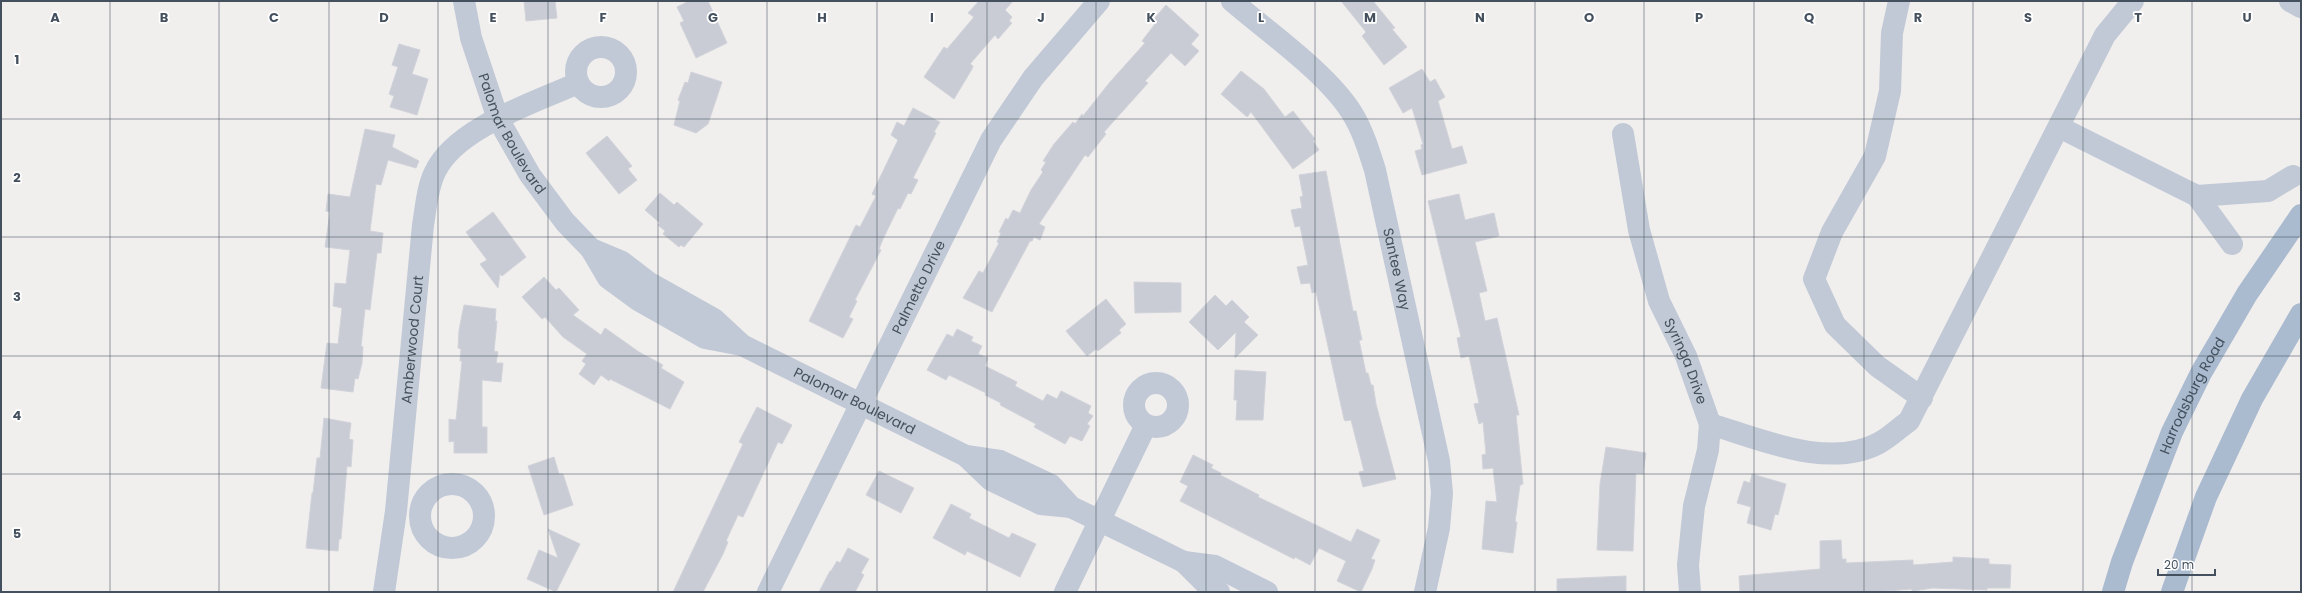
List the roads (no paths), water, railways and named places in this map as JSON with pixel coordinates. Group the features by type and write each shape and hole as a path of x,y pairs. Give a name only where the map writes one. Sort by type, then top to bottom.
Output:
{"main road":[{"name":"Harrodsburg Road","path":"2113,592 2122,562 2172,432 2201,373 2247,294 2301,215"},
{"path":"2172,592 2206,497 2252,399 2301,314"}],"street":[{"name":"Palomar Boulevard","path":"464,1 471,38 498,119 530,175 565,222 591,249 622,262 648,282 714,320 742,345 966,456 1000,461 1051,485 1071,507 1184,562 1215,566 1267,592"},
{"name":"Palmetto Drive","path":"768,592 991,140 1034,78 1099,1"},
{"name":"Santee Way","path":"1232,1 1331,85 1353,114 1364,136 1375,170 1439,461 1442,493 1439,528 1425,592"},
{"path":"1899,1 1892,34 1890,91 1875,156 1832,232 1814,279 1835,324 1877,366 1922,398"},
{"path":"1710,424 1801,451 1849,453 1879,443 1909,421 2105,35 2133,1"},
{"path":"2290,1 2301,7"},
{"name":"Amberwood Court","path":"384,592 396,511 427,198 435,171 448,153 473,132 498,119 578,83"},
{"path":"2059,127 2197,196 2232,244"},
{"name":"Syringa Drive","path":"1622,134 1639,230 1659,301 1686,356 1710,424 1708,450 1694,506 1688,565 1690,592"},
{"path":"2197,196 2268,191 2294,176"},
{"path":"1065,592 1146,425"},
{"path":"396,511 420,512"},
{"name":"Palomar Boulevard","path":"1184,562 1209,587 1219,592"}]}
